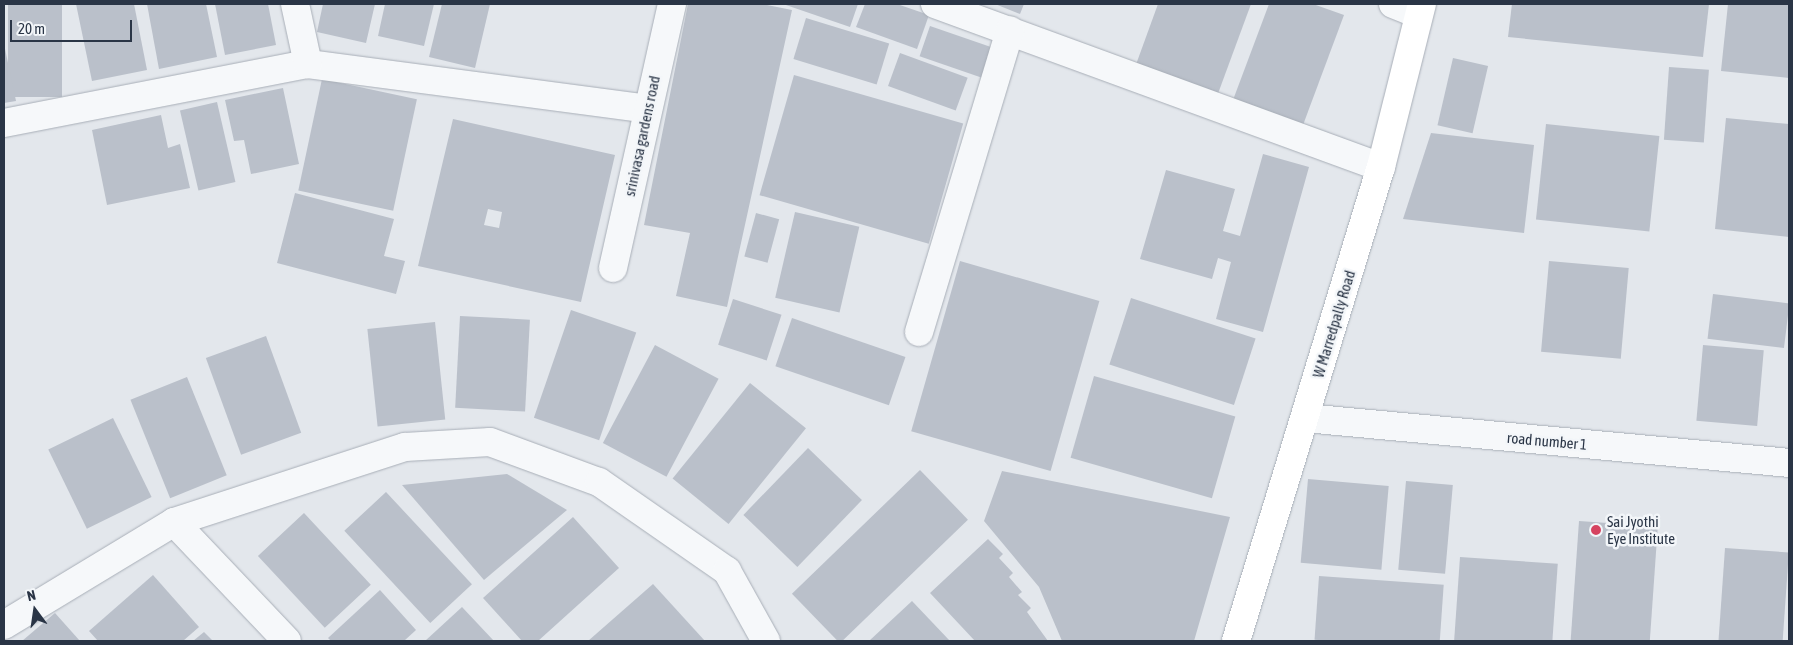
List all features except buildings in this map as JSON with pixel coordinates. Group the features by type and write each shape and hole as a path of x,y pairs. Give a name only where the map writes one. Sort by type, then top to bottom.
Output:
{"main road":[{"name":"W Marredpally Road","path":"1236,641 1381,167 1420,9"}],"street":[{"path":"295,4 308,64"},
{"name":"srinivasa gardens road","path":"613,268 672,4"},
{"path":"935,4 1381,167"},
{"path":"1393,4 1420,9"},
{"path":"919,332 1010,30"},
{"path":"4,123 308,64 648,109"},
{"name":"road number 1","path":"1305,418 1789,463"},
{"path":"4,625 174,522 405,447 490,442 599,482 727,571 766,641"},
{"path":"174,522 287,641"}],"place":[{"name":"Sai Jyothi Eye Institute","path":"1596,530"}]}
